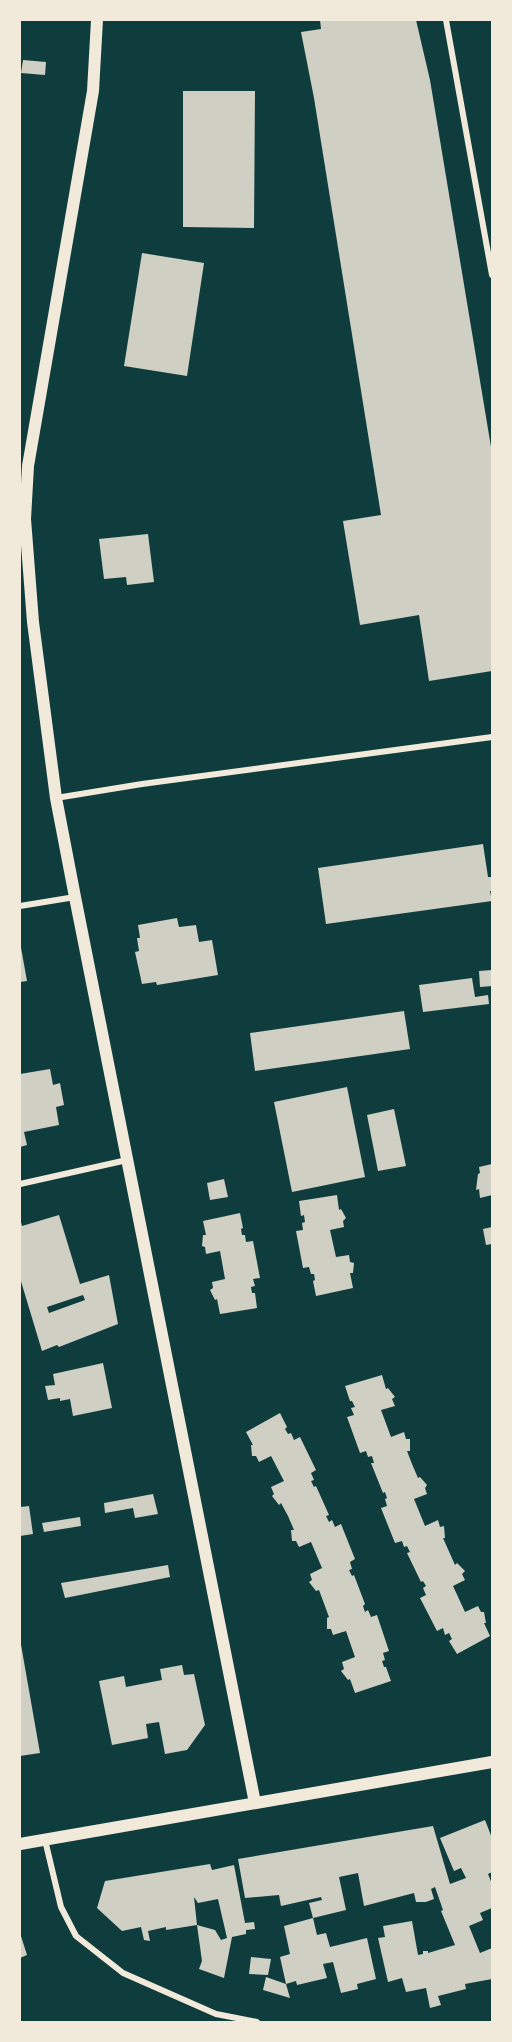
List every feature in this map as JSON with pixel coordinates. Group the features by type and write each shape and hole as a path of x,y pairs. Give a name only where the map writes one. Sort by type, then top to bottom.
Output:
{"main road":[{"path":"97,20 93,91 88,122 24,468 25,519 33,622 57,798 75,897 255,1803"},
{"path":"20,1844 492,1762"}],"street":[{"path":"446,20 492,275"},
{"path":"57,798 142,784 492,737"},
{"path":"20,906 75,897"},
{"path":"20,1184 129,1160"},
{"path":"45,1840 61,1907 76,1936 123,1973 216,2014 257,2022"}],"building":[{"path":"320,20 416,20 430,80 492,453 492,671 429,681 419,615 360,625 343,521 381,515 314,98 301,32 321,29"},
{"path":"23,60 46,62 45,75 21,73"},
{"path":"183,91 255,91 254,228 183,227"},
{"path":"142,253 204,263 187,376 124,366"},
{"path":"148,534 154,582 127,585 126,577 104,579 99,539"},
{"path":"483,844 488,877 492,877 492,891 490,891 492,901 326,924 318,868"},
{"path":"177,918 179,927 196,925 199,942 212,940 218,975 157,985 156,982 142,984 135,952 139,951 138,925"},
{"path":"20,942 27,981 20,982"},
{"path":"492,970 492,986 480,987 479,971"},
{"path":"472,978 475,997 488,995 489,1004 423,1012 419,985"},
{"path":"404,1011 410,1049 255,1071 250,1033"},
{"path":"50,1069 53,1085 60,1083 64,1105 56,1107 59,1125 24,1132 27,1145 20,1147 20,1074"},
{"path":"347,1087 365,1177 292,1192 274,1102"},
{"path":"394,1109 406,1166 378,1171 367,1115"},
{"path":"492,1164 492,1195 480,1198 479,1189 476,1190 479,1167"},
{"path":"224,1179 228,1197 210,1200 207,1183"},
{"path":"337,1195 339,1210 341,1209 346,1218 343,1221 344,1227 330,1230 336,1257 349,1255 350,1262 354,1263 353,1273 350,1273 353,1288 316,1296 314,1274 311,1274 309,1267 303,1268 296,1231 303,1230 302,1223 305,1222 304,1215 301,1216 299,1201"},
{"path":"240,1213 242,1235 245,1235 246,1242 253,1241 260,1278 253,1279 255,1286 251,1287 252,1293 255,1293 257,1308 220,1314 217,1299 215,1300 210,1290 213,1288 212,1282 225,1279 220,1251 206,1254 205,1247 202,1246 203,1235 206,1235 203,1221"},
{"path":"59,1215 80,1284 109,1275 118,1324 59,1347 57,1345 42,1351 20,1278 20,1218 22,1226","holes":["83,1295 85,1300 49,1313 47,1307"]},
{"path":"492,1227 492,1244 486,1245 483,1229"},
{"path":"103,1363 112,1408 73,1416 70,1399 48,1400 45,1386 55,1385 53,1374"},
{"path":"382,1375 386,1389 388,1388 395,1397 392,1399 395,1406 381,1410 391,1437 404,1432 406,1439 410,1439 410,1451 407,1451 418,1478 420,1477 427,1485 425,1488 427,1494 414,1499 425,1526 438,1520 440,1527 444,1526 445,1538 443,1538 455,1565 457,1563 465,1571 462,1574 465,1580 453,1586 465,1612 478,1606 481,1612 484,1612 486,1623 484,1623 490,1636 457,1654 449,1641 452,1639 449,1633 445,1635 443,1628 437,1631 420,1598 426,1595 423,1588 426,1586 423,1581 421,1582 407,1553 410,1552 407,1546 404,1547 402,1541 395,1543 381,1508 387,1506 385,1499 387,1498 371,1463 374,1463 372,1456 368,1457 366,1451 360,1453 347,1417 354,1415 351,1408 355,1407 350,1401 345,1386"},
{"path":"280,1413 288,1434 291,1433 294,1440 300,1437 316,1470 311,1473 314,1480 311,1481 314,1487 316,1486 329,1515 326,1516 329,1522 332,1520 335,1527 341,1524 355,1559 350,1562 352,1569 349,1570 352,1576 354,1575 365,1604 363,1606 365,1612 368,1610 371,1617 377,1615 389,1651 383,1653 385,1660 382,1661 391,1681 355,1693 350,1679 348,1680 341,1671 344,1669 342,1662 355,1657 346,1631 333,1635 331,1629 327,1629 327,1618 329,1617 319,1590 316,1591 309,1582 312,1580 310,1574 322,1568 311,1542 299,1547 296,1541 292,1541 291,1530 294,1530 288,1516 281,1503 279,1505 272,1496 274,1494 271,1487 284,1481 271,1456 259,1462 256,1456 252,1456 251,1445 253,1445 246,1432"},
{"path":"153,1494 158,1514 135,1518 133,1508 105,1513 104,1503"},
{"path":"29,1506 33,1534 20,1536 20,1507"},
{"path":"80,1517 81,1526 44,1532 42,1523"},
{"path":"168,1565 170,1577 65,1598 61,1583"},
{"path":"20,1639 40,1753 20,1756"},
{"path":"182,1665 184,1675 194,1674 205,1725 187,1750 165,1754 159,1722 146,1724 148,1738 112,1745 99,1681 124,1676 126,1687 162,1680 160,1669"},
{"path":"485,1820 492,1838 492,1872 488,1874 492,1884 492,1908 480,1913 483,1920 469,1926 480,1953 492,1948 492,1979 465,1984 466,1989 438,1996 441,2005 430,2008 426,1988 406,1992 402,1978 388,1982 378,1938 385,1937 383,1926 412,1921 418,1955 423,1954 423,1951 428,1951 428,1953 455,1945 441,1911 443,1910 435,1887 431,1889 434,1899 426,1902 416,1902 414,1893 364,1906 358,1873 339,1877 346,1910 313,1918 309,1903 322,1900 321,1897 281,1906 279,1895 245,1898 238,1859 433,1826 450,1884 466,1878 461,1868 454,1871 440,1838"},
{"path":"210,1864 212,1870 234,1865 245,1923 254,1922 255,1929 246,1930 246,1934 232,1937 224,1978 199,1969 202,1961 197,1925 148,1931 150,1941 144,1940 141,1927 122,1931 97,1908 105,1881","holes":["194,1897 198,1903 218,1899 227,1938 221,1940 215,1930 197,1925"]},
{"path":"313,1918 317,1935 326,1933 330,1947 367,1938 376,1979 357,1984 358,1989 341,1993 333,1962 323,1964 327,1978 297,1985 296,1981 286,1984 280,1957 290,1954 284,1926"},
{"path":"20,1933 27,1955 20,1958"},
{"path":"251,1957 271,1959 268,1975 249,1974"},
{"path":"266,1977 286,1984 290,1998 263,1990"}]}
